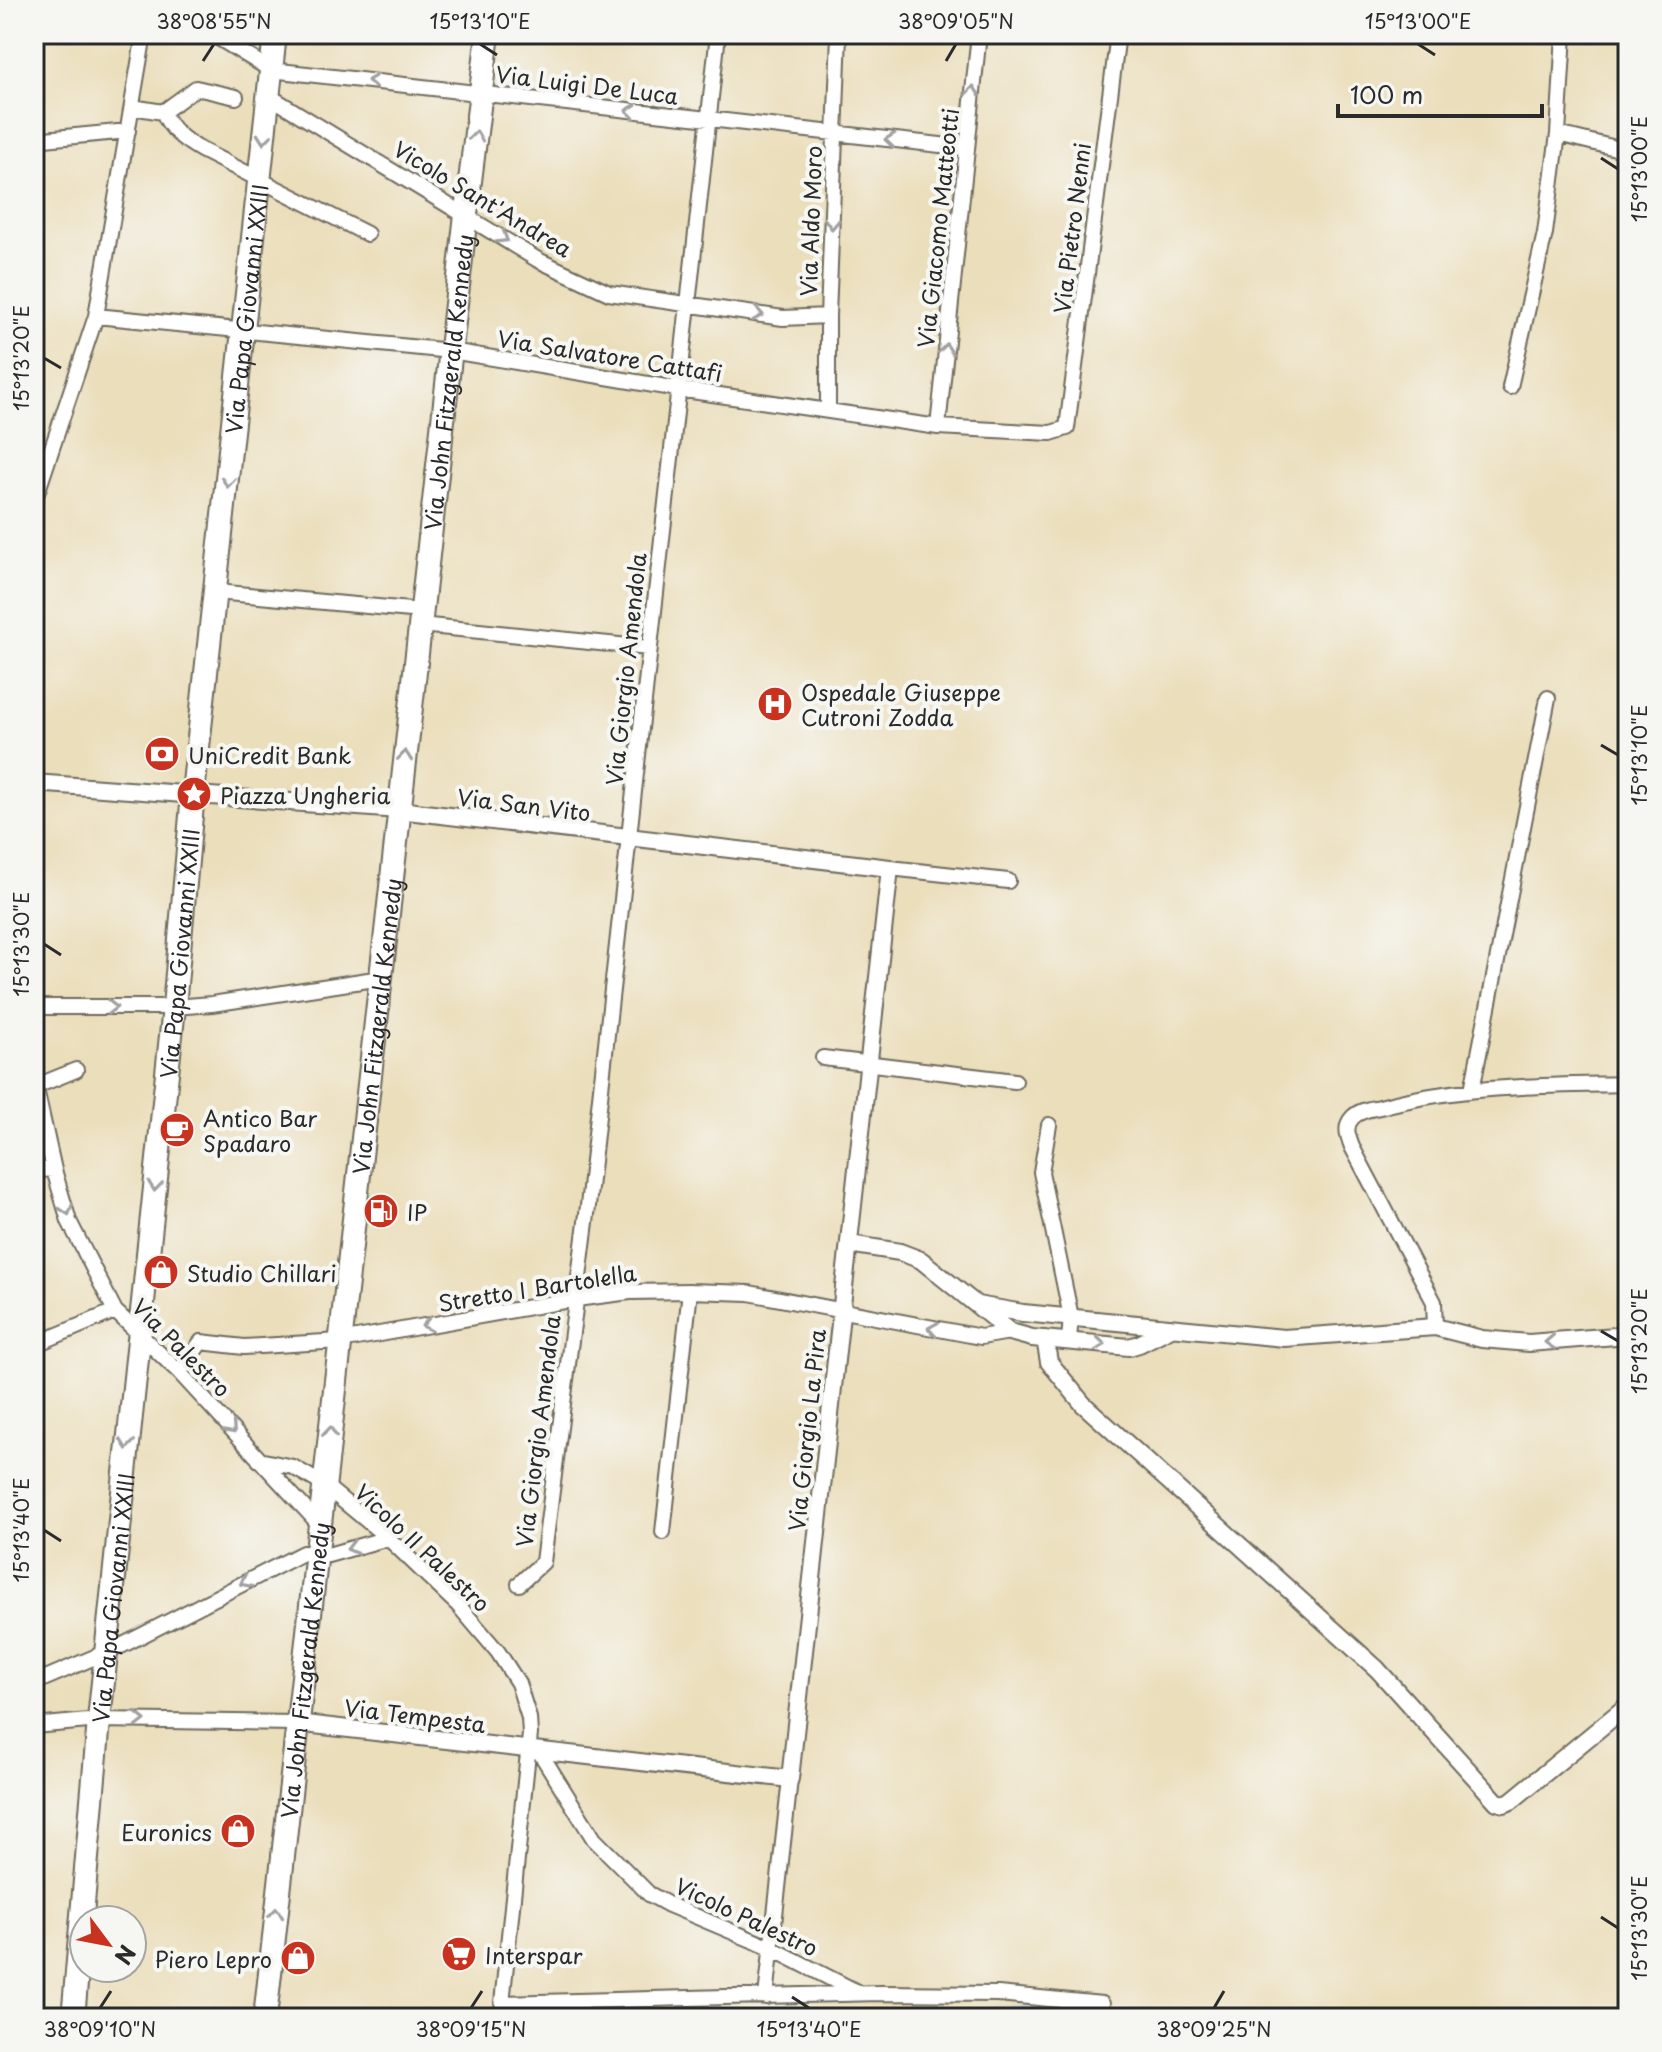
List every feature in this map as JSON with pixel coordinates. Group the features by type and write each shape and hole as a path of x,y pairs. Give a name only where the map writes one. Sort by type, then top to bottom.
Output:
{"main road":[{"name":"Via Papa Giovanni XXIII","path":"73,2018 99,1720 174,1007 193,793 275,34"},
{"name":"Via John Fitzgerald Kennedy","path":"265,2018 488,34"}],"street":[{"path":"34,502 96,316 144,34"},
{"name":"Via Luigi De Luca","path":"212,34 271,70 967,148"},
{"name":"Via Giorgio Amendola","path":"519,1584 543,1562 576,1299 718,34"},
{"name":"Via Aldo Moro","path":"828,410 828,316 839,34"},
{"name":"Via Giacomo Matteotti","path":"938,427 979,34"},
{"name":"Via Pietro Nenni","path":"1067,428 1118,34"},
{"path":"1510,387 1545,233 1558,134 1564,34"},
{"path":"132,107 163,112 196,88 236,97"},
{"name":"Vicolo Sant'Andrea","path":"269,96 538,260 609,293 783,318 828,316"},
{"path":"163,112 169,126 186,141 367,234"},
{"path":"34,140 128,131"},
{"path":"1558,134 1628,151"},
{"name":"Via Salvatore Cattafi","path":"96,316 451,351 678,389 938,427 1051,433 1067,428"},
{"path":"216,592 649,648"},
{"path":"1472,1090 1548,698"},
{"name":"Via San Vito","path":"34,783 399,810 1008,881"},
{"name":"Via Giorgio La Pira","path":"766,1997 890,868"},
{"path":"34,1007 212,1004 381,978"},
{"path":"823,1058 1015,1081"},
{"path":"34,1085 76,1070"},
{"path":"1435,1327 1434,1302 1346,1132 1350,1120 1358,1112 1409,1099 1472,1090 1628,1084"},
{"name":"Via Palestro","path":"34,1085 69,1221 115,1311 179,1372 319,1524"},
{"path":"1049,1125 1041,1172 1071,1317 1069,1340"},
{"path":"34,1169 54,1170"},
{"path":"849,1244 900,1252 921,1260 1015,1334 1023,1313"},
{"path":"663,1532 690,1291"},
{"name":"Stretto I Bartolella","path":"179,1372 201,1342 244,1347 340,1341 630,1292 749,1293 841,1309 915,1327 981,1337 1015,1334 1129,1347 1171,1328"},
{"path":"977,1305 1023,1313 1284,1338 1435,1327 1482,1339 1529,1343 1628,1335"},
{"path":"34,1345 115,1311"},
{"path":"1045,1339 1049,1362 1083,1404 1377,1669 1497,1802 1504,1804 1511,1801 1628,1705"},
{"name":"Vicolo II Palestro","path":"259,1460 293,1467 324,1485 388,1538 458,1605 509,1669 524,1699 534,1751 502,2003 766,1997"},
{"path":"34,1683 107,1651 303,1553 328,1555 388,1538"},
{"name":"Via Tempesta","path":"34,1726 99,1720 296,1723 790,1779"},
{"name":"Vicolo Palestro","path":"534,1751 594,1839 634,1882 669,1905 771,1948 860,1994"},
{"path":"766,1997 998,1994 1102,2004"}],"waterway":[{"path":"816,2018 998,2009 1106,2018"}],"place":[{"name":"Ospedale Giuseppe Cutroni Zodda","path":"775,704"},
{"name":"UniCredit Bank","path":"162,754"},
{"name":"Piazza Ungheria","path":"194,794"},
{"name":"Antico Bar Spadaro","path":"177,1130"},
{"name":"IP","path":"381,1211"},
{"name":"Studio Chillari","path":"161,1272"},
{"name":"Euronics","path":"238,1831"},
{"name":"Interspar","path":"459,1954"},
{"name":"Piero Lepro","path":"298,1958"}]}
